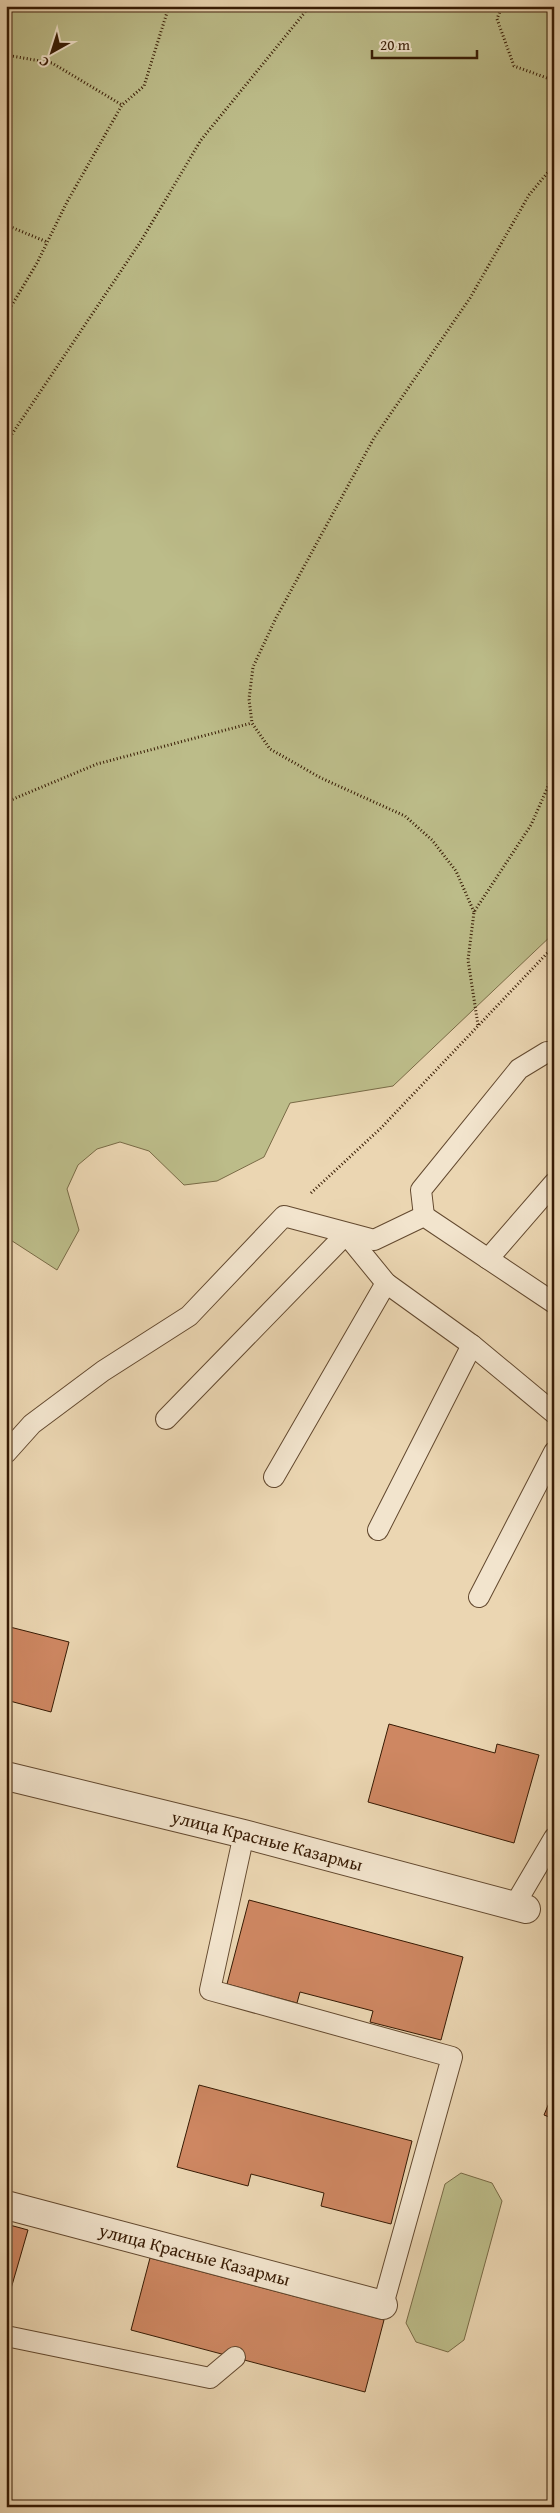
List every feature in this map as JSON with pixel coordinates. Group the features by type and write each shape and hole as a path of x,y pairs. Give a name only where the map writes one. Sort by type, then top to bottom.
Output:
{"street":[{"name":"улица Красные Казармы","path":"6,1776 244,1834 520,1907"},
{"name":"улица Красные Казармы","path":"6,2205 383,2305"}],"lane":[{"path":"554,1052 546,1052 519,1069 421,1190 424,1216 554,1303"},
{"path":"488,1259 554,1183"},
{"path":"6,1452 32,1424 102,1371 189,1316 284,1216 374,1240 424,1216"},
{"path":"346,1234 386,1283 472,1345 554,1413"},
{"path":"166,1419 346,1234"},
{"path":"274,1476 386,1283"},
{"path":"378,1530 472,1345"},
{"path":"479,1597 554,1452"},
{"path":"244,1834 210,1990 452,2057 383,2305"},
{"path":"520,1907 554,1838"},
{"path":"6,2336 210,2378 235,2357"}],"path":[{"path":"6,315 122,105 144,86 170,6"},
{"path":"6,443 141,241 201,140 310,6"},
{"path":"502,6 497,19 514,66 547,78 554,76"},
{"path":"6,55 52,63 122,105"},
{"path":"474,912 456,871 432,840 405,816 321,778 270,749 252,723 249,699 254,667 285,601 374,438 470,298 528,195 554,165"},
{"path":"6,225 48,242"},
{"path":"6,802 97,764 252,723"},
{"path":"479,1025 468,960 474,912 531,825 554,773"},
{"path":"284,1216 381,1128 554,946"}],"green space":[{"path":"6,6 554,6 554,933 393,1086 290,1103 264,1157 217,1181 184,1185 149,1151 120,1142 97,1149 78,1165 67,1189 79,1230 57,1270 6,1237"},
{"path":"461,2173 492,2183 502,2201 464,2340 448,2352 416,2342 406,2323 445,2184"}],"building":[{"path":"6,1626 69,1642 51,1712 6,1700"},
{"path":"389,1724 495,1753 497,1744 539,1755 514,1843 368,1802"},
{"path":"249,1900 463,1957 441,2040 370,2022 373,2011 300,1992 297,2003 227,1984"},
{"path":"199,2085 412,2141 391,2224 321,2206 324,2193 251,2174 248,2186 177,2167"},
{"path":"554,2091 554,2119 544,2115"},
{"path":"6,2224 28,2230 8,2299 6,2298"},
{"path":"150,2258 384,2320 365,2392 131,2330"}]}
